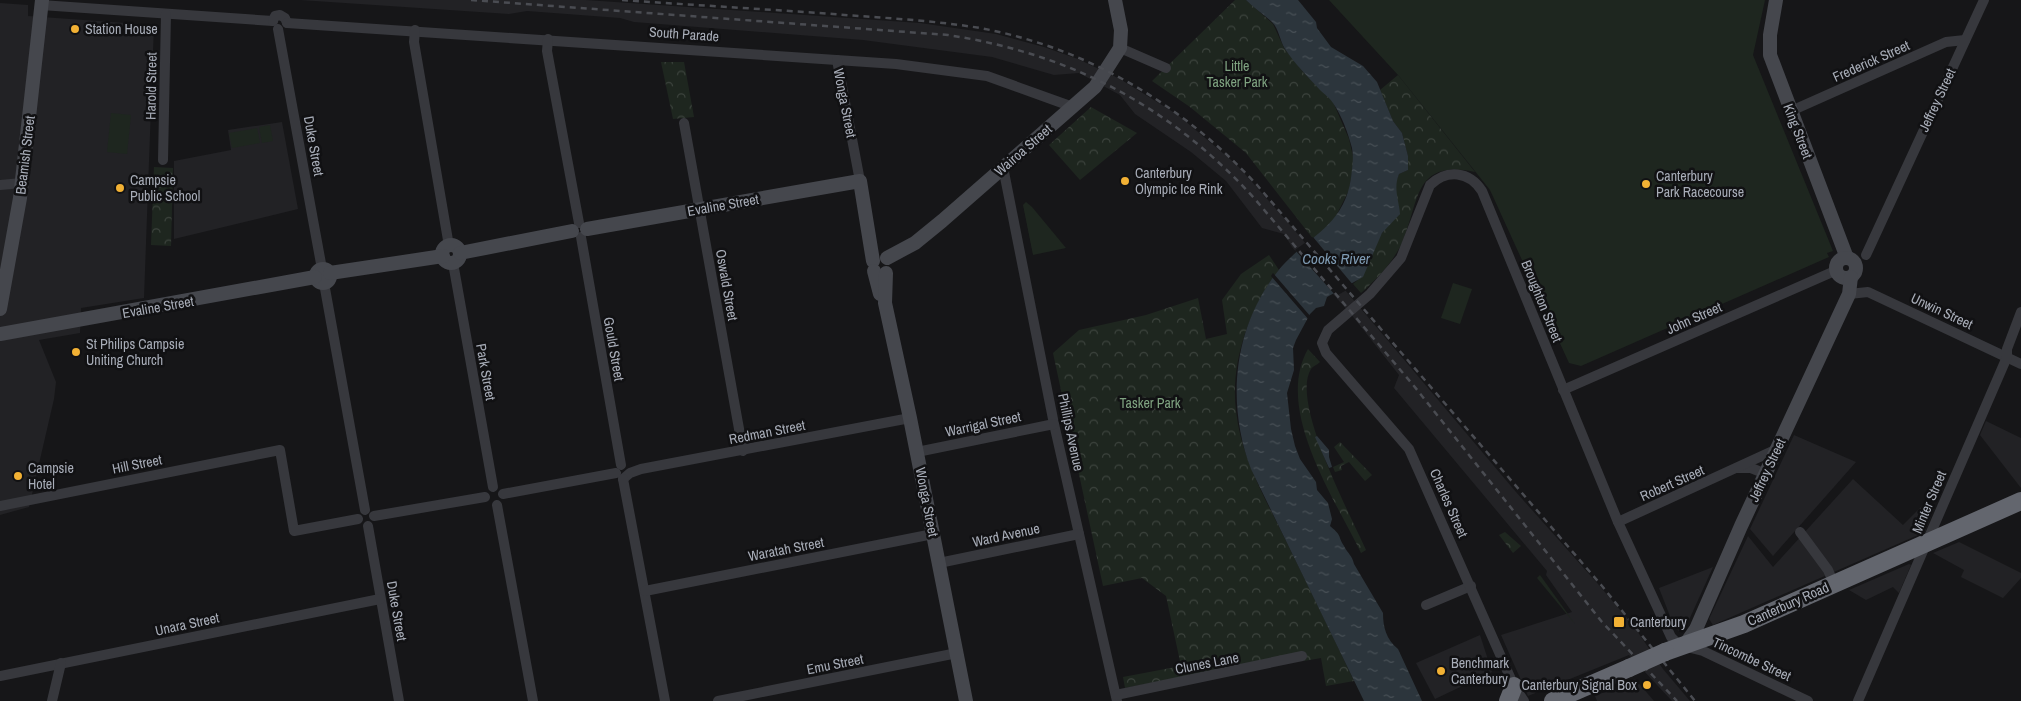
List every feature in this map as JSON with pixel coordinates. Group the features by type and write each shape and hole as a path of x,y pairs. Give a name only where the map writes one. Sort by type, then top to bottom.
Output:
{"highway":[{"name":"Canterbury Road","path":"1553,701 1665,652 1720,634 2021,501"}],"street":[{"path":"1115,0 1121,30 1120,48 1166,68"},
{"name":"King Street","path":"1776,0 1770,35 1770,55 1847,258"},
{"name":"Jeffrey Street","path":"1866,255 1984,0"},
{"name":"South Parade","path":"42,2 279,24 415,30 896,64 987,76 1073,107"},
{"name":"Beamish Street","path":"0,309 22,183 42,2"},
{"name":"Harold Street","path":"163,160 166,14"},
{"name":"Duke Street","path":"279,24 365,510"},
{"name":"Park Street","path":"415,30 414,42 493,487"},
{"name":"Gould Street","path":"548,39 547,51 622,473 665,701"},
{"name":"Frederick Street","path":"1790,111 1946,42 1965,40"},
{"name":"Wairoa Street","path":"882,265 915,243 1095,87 1120,48"},
{"name":"Wonga Street","path":"836,60 870,234 882,265 885,303 934,534 966,701"},
{"name":"Oswald Street","path":"684,123 743,451"},
{"name":"Phillips Avenue","path":"1004,167 1054,424 1117,698"},
{"name":"Broughton Street","path":"1324,336 1370,294 1401,258 1430,185 1444,176 1464,175 1474,181 1484,197 1618,522 1671,637 1675,642 1684,646"},
{"name":"Evaline Street","path":"0,334 860,181"},
{"path":"0,185 22,183"},
{"path":"1849,294 1851,277 1855,273 1856,266 1853,261 1847,258 1839,261 1837,270 1842,277 1851,277"},
{"name":"John Street","path":"1563,390 1837,270"},
{"name":"Unwin Street","path":"1849,294 1864,291 1873,294 2021,364"},
{"name":"Jeffrey Street","path":"1684,646 1696,629 1849,294"},
{"name":"Minter Street","path":"1858,701 2007,357 2007,349 2021,312"},
{"name":"Charles Street","path":"1324,336 1322,343 1324,350 1409,449 1470,586 1511,693 1524,701"},
{"name":"Redman Street","path":"503,494 743,451 910,418"},
{"name":"Warrigal Street","path":"917,452 1054,424"},
{"name":"Robert Street","path":"1618,522 1778,449"},
{"name":"Hill Street","path":"0,506 280,450 294,531 358,520"},
{"path":"1736,468 1751,468 1766,474"},
{"path":"493,487 499,488 503,494 502,501 497,505 488,502 486,497 488,489 493,487"},
{"path":"374,516 486,497"},
{"path":"497,505 533,701"},
{"path":"365,510 372,512 374,516 372,523 368,526 361,524 358,520 359,514 365,510"},
{"name":"Duke Street","path":"368,526 399,701"},
{"path":"1800,532 1828,570 1834,584"},
{"name":"Waratah Street","path":"645,591 934,534"},
{"name":"Ward Avenue","path":"939,563 1079,534"},
{"path":"1426,605 1470,586"},
{"name":"Unara Street","path":"0,676 380,599"},
{"name":"Tincombe Street","path":"1684,646 1703,651 1808,701"},
{"name":"Emu Street","path":"718,701 957,653"},
{"name":"Clunes Lane","path":"1117,698 1302,656"},
{"path":"52,701 61,663"}],"shaded area":[{"path":"300,0 586,0 920,23 996,34 1044,47 1078,59 1120,79 1178,115 1237,165 1516,492 1633,625 1663,669 1690,701 1672,701 1629,655 1528,696 1501,635 1572,612 1546,575 1547,571 1394,388 1399,375 1354,318 1292,247 1284,234 1262,228 1226,181 1191,152 1135,114 1120,95 1079,73 1054,75 992,57 863,40 634,22 620,18 527,11 509,14"},
{"path":"0,3 28,5 28,16 154,25 144,298 81,308 80,333 39,340 56,382 54,399 29,507 0,515"},
{"path":"282,122 298,209 174,239 174,161 231,150 228,130"},
{"path":"1986,421 2021,438 2021,488 1980,435"},
{"path":"1794,435 1856,462 1773,556 1750,529"},
{"path":"1853,479 1903,525 1924,504 1934,509 1925,532 1713,625 1709,619 1748,536 1773,567"},
{"path":"1959,542 2021,573 2021,578 2003,598 1961,577 1964,570 1933,553"},
{"path":"1909,564 1911,565 1899,593 1893,587 1866,600 1849,590"},
{"path":"1713,567 1684,631 1675,629 1659,588"},
{"path":"1480,635 1492,672 1435,699 1416,663"},
{"path":"1635,679 1654,701 1597,701 1595,696"}],"green space":[{"name":"Little Tasker Park","path":"1235,0 1246,0 1273,24 1284,48 1303,72 1333,102 1349,139 1354,161 1349,190 1335,218 1314,240 1246,153 1190,107 1152,81"},
{"name":"Canterbury Park Racecourse","path":"1329,0 1765,0 1753,55 1833,251 1827,253 1829,257 1581,366 1569,363 1490,190 1398,75"},
{"path":"661,62 684,62 694,117 673,119"},
{"path":"1398,75 1475,172 1455,170 1440,172 1429,178 1422,187 1402,243 1394,257 1361,293 1353,284 1363,274 1381,235 1395,217 1399,206 1395,195 1396,182 1399,174 1408,170 1408,156 1402,133 1393,121 1380,90"},
{"path":"1091,107 1137,133 1080,180 1049,145"},
{"path":"111,113 131,115 127,154 107,152"},
{"path":"270,125 273,141 262,143 259,127"},
{"path":"257,128 260,143 232,148 229,133"},
{"path":"154,167 173,168 171,246 151,245"},
{"path":"1026,202 1066,248 1033,255 1023,205"},
{"name":"Tasker Park","path":"1269,255 1279,270 1259,301 1244,337 1239,355 1235,393 1239,428 1255,478 1354,681 1326,686 1321,658 1304,661 1302,654 1125,688 1123,677 1181,666 1166,596 1142,578 1103,586 1053,353 1079,330 1146,315 1198,298 1206,339 1227,334 1222,300 1241,274"},
{"path":"1453,283 1472,289 1460,324 1441,318"},
{"path":"1308,349 1320,362 1311,369 1307,385 1309,406 1315,432 1336,486 1366,550 1361,553 1323,480 1303,425 1298,398 1299,373"},
{"path":"1340,442 1372,475 1365,481 1349,462 1341,466 1342,470 1335,472 1333,467 1344,462 1334,447"},
{"path":"1505,532 1521,546 1513,553 1499,535"},
{"path":"1540,575 1575,624 1537,578"}],"water":[{"name":"Cooks River","path":"1246,0 1298,0 1316,22 1317,28 1331,47 1363,66 1377,82 1393,121 1402,133 1408,156 1408,170 1399,174 1396,185 1400,214 1382,233 1363,277 1327,297 1324,306 1316,308 1310,314 1293,348 1294,370 1287,393 1291,429 1300,459 1316,482 1317,490 1328,503 1332,519 1330,526 1338,534 1383,613 1386,632 1398,649 1422,701 1364,701 1251,469 1243,444 1238,419 1238,367 1243,341 1251,316 1263,293 1278,271 1332,220 1340,209 1347,195 1353,160 1347,131 1333,103 1289,55 1272,22"},
{"path":"1317,436 1329,450 1332,467 1329,468 1315,437"}],"pier":[{"path":"1313,237 1354,286 1336,296 1295,250"},
{"path":"1273,273 1311,317 1309,320 1271,276"}],"railway":[{"path":"471,0 948,35 993,44 1036,56 1077,71 1116,89 1153,111 1188,136 1222,165 1254,198 1414,386 1602,622 1677,701"},
{"path":"622,0 807,12 943,23 980,28 1020,37 1096,65 1165,105 1228,156 1257,185 1602,586 1695,701"}],"place":[{"name":"Station House","path":"75,29"},
{"name":"Canterbury Olympic Ice Rink","path":"1125,181"},
{"name":"Canterbury Park Racecourse","path":"1646,184"},
{"name":"Campsie Public School","path":"120,188"},
{"name":"St Philips Campsie Uniting Church","path":"76,352"},
{"name":"Campsie Hotel","path":"18,476"},
{"name":"Canterbury","path":"1619,622"},
{"name":"Benchmark Canterbury","path":"1441,671"},
{"name":"Canterbury Signal Box","path":"1647,685"}]}
